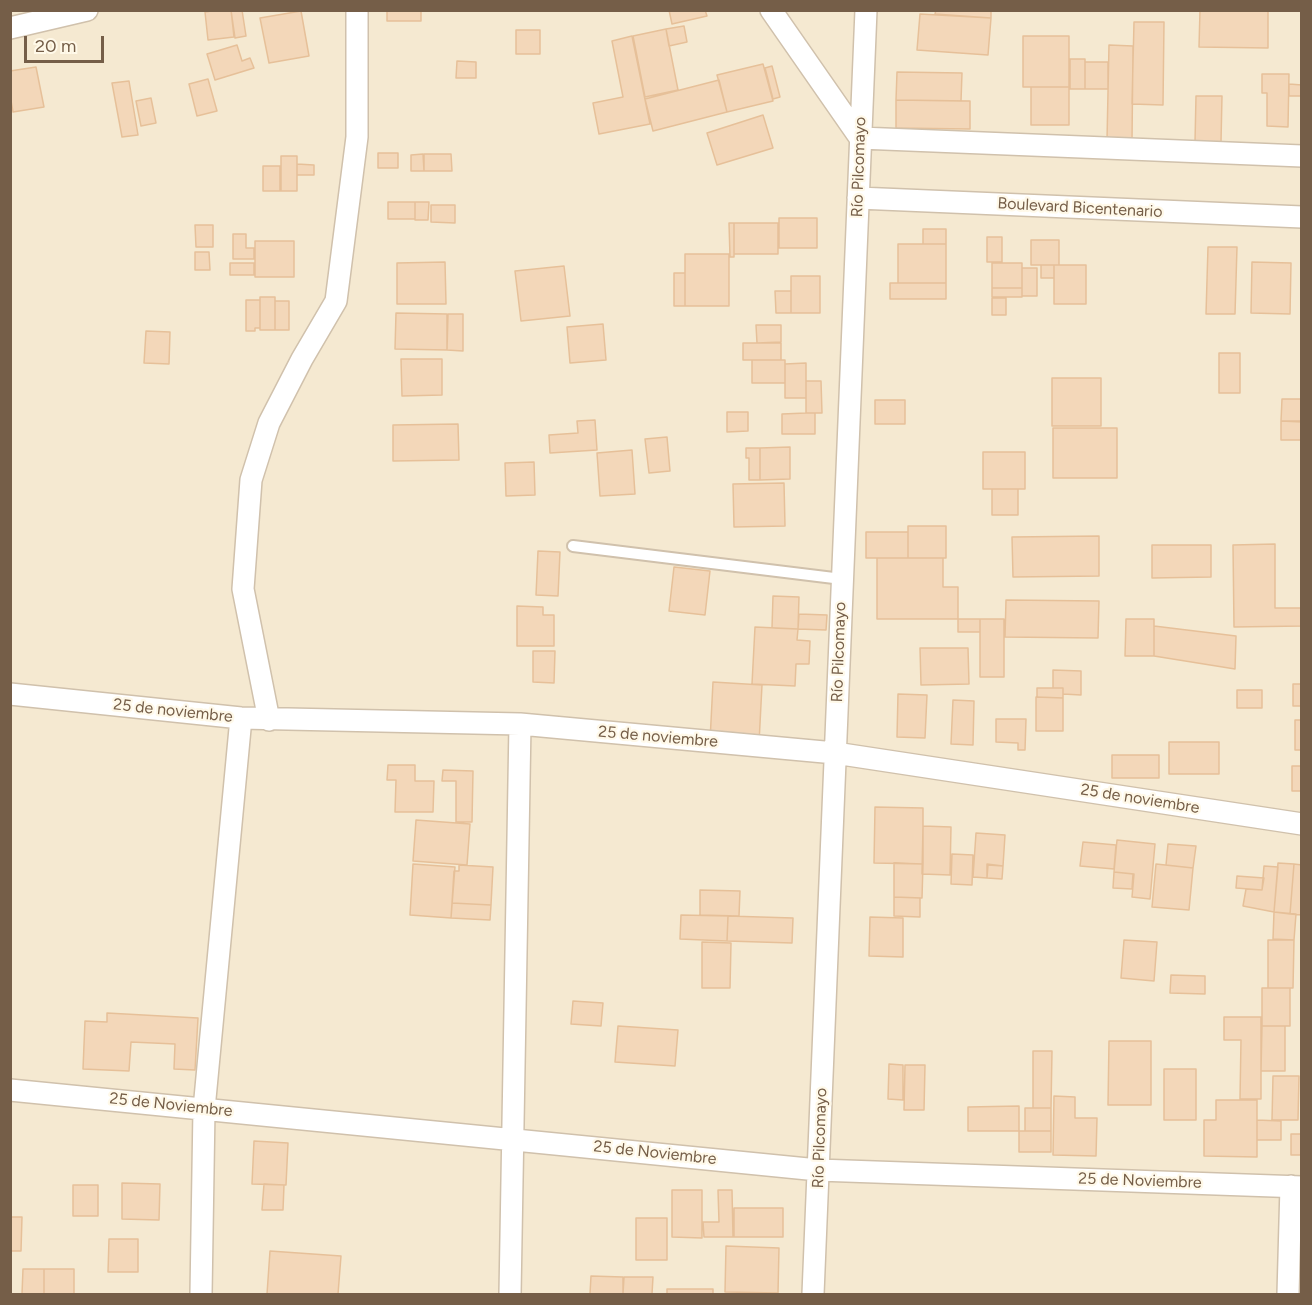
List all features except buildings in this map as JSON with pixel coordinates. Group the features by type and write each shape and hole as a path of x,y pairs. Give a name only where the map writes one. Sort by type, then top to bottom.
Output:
{"street":[{"path":"10,28 87,10"},
{"path":"269,720 243,589 251,480 269,423 302,359 336,301 357,137 357,10"},
{"path":"771,10 860,138 1302,156"},
{"name":"Río Pilcomayo","path":"813,1294 866,10"},
{"name":"Boulevard Bicentenario","path":"858,198 1302,217"},
{"name":"25 de noviembre","path":"10,694 241,718 520,724 835,753 1302,824"},
{"path":"201,1294 204,1108 241,718"},
{"path":"510,1294 520,724"},
{"name":"25 de Noviembre","path":"10,1090 818,1170 1296,1186"},
{"path":"1288,1294 1296,1186"}],"lane":[{"path":"573,546 842,579"}],"shaded area":[{"path":"11,11 1301,11 1301,1294 11,1294"}]}
